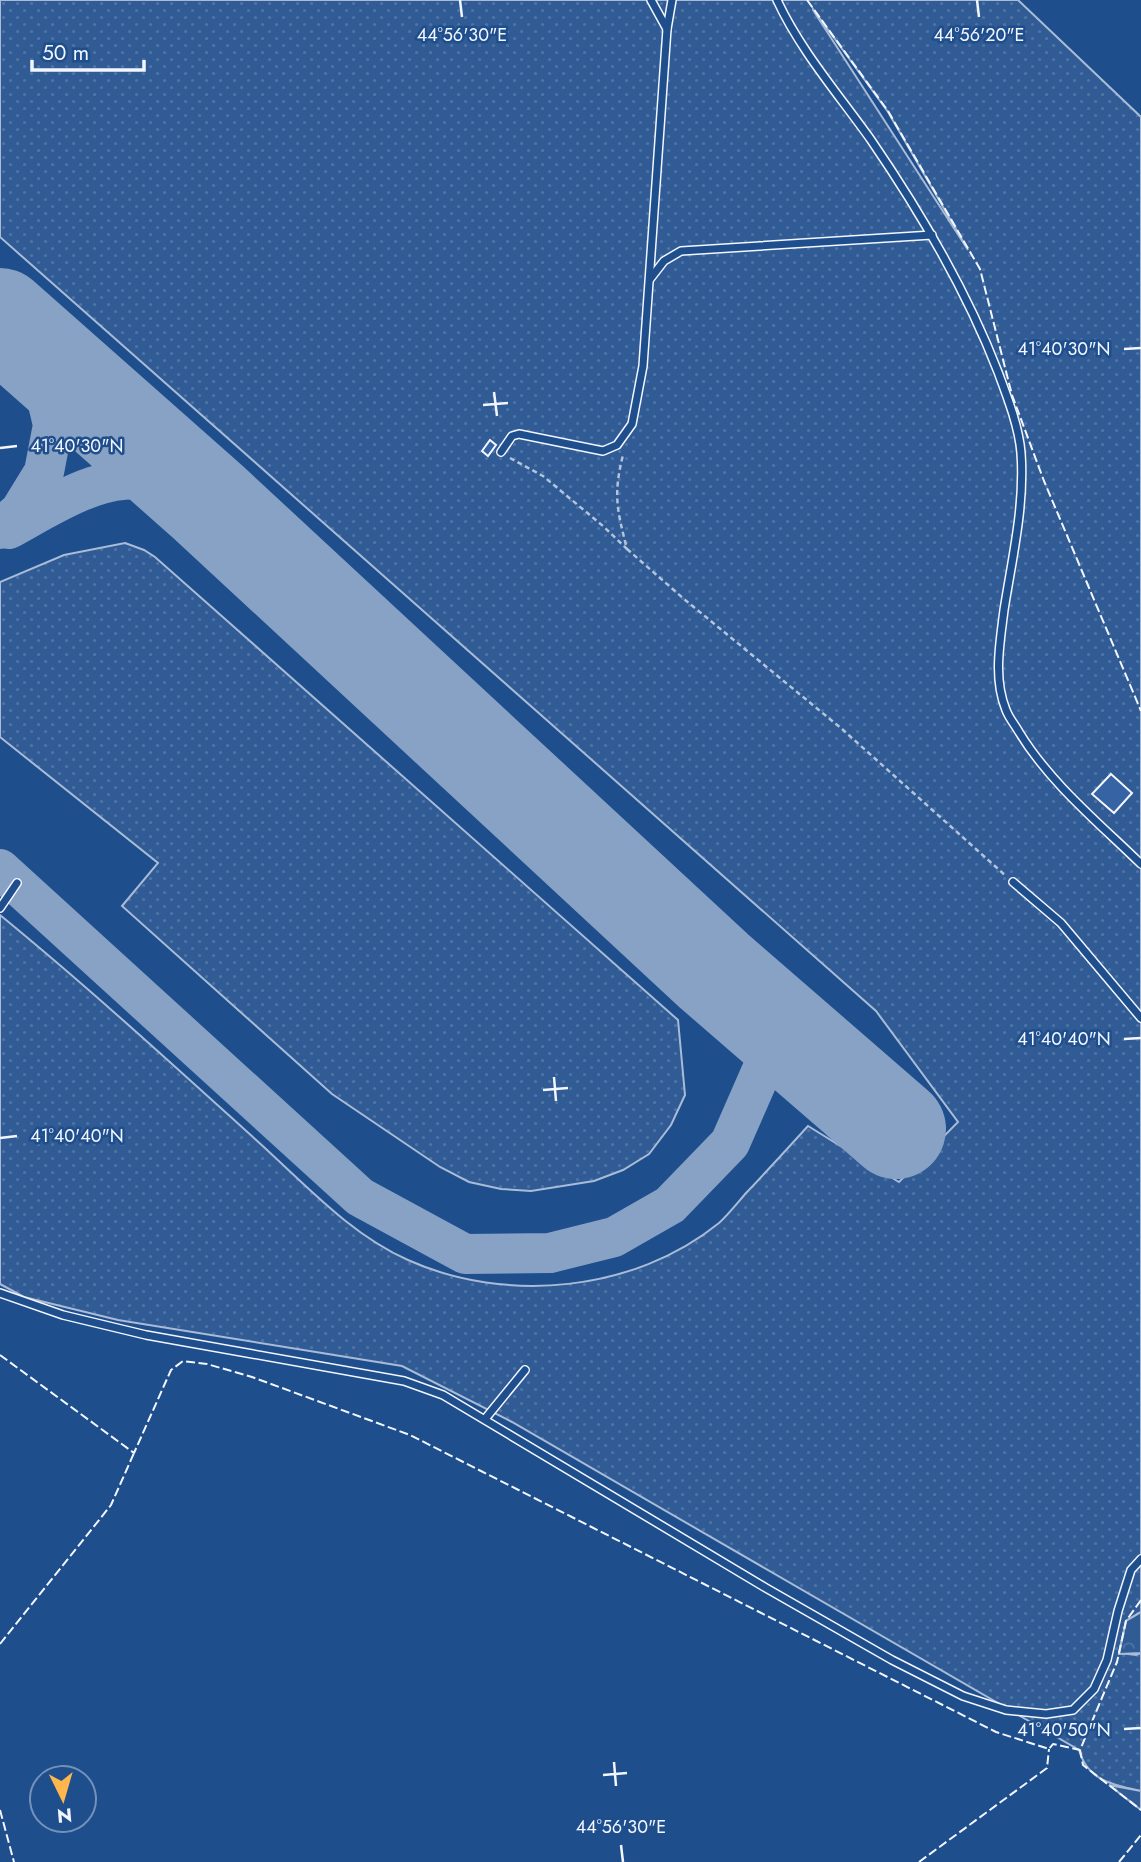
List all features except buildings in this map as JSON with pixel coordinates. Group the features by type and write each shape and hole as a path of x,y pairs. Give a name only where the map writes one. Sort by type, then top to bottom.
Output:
{"lane":[{"path":"651,0 667,29"},
{"path":"501,452 512,436 519,434 603,451 617,445 632,424 643,366 671,0"},
{"path":"777,0 805,47 873,143 932,235 959,283 998,372 1021,451 1017,517 999,645 999,681 1006,710 1049,774 1141,864"},
{"path":"649,280 664,261 681,251 932,235"},
{"path":"1013,882 1061,923 1141,1018"},
{"path":"0,908 17,883"},
{"path":"0,1293 63,1315 146,1335 404,1381 443,1395 892,1660 963,1696 1006,1710 1046,1714 1073,1710 1094,1689 1107,1661 1118,1611 1131,1570 1141,1559"},
{"path":"485,1419 525,1370"}],"path":[{"path":"626,446 615,485 627,549"},
{"path":"501,452 543,477 603,526 684,599 842,729 1013,882"}],"green space":[{"path":"0,0 1018,0 1141,117 1141,1612 1126,1621 1119,1653 1141,1653 1141,1791 1103,1780 1089,1769 1079,1750 512,1422 402,1366 118,1320 24,1297 0,1284 0,915 129,1026 346,1221 386,1249 446,1274 527,1286 568,1284 609,1277 648,1264 685,1246 719,1223 808,1126 899,1182 958,1122 876,1011 0,237","holes":["813,9 888,112 968,250"]},
{"path":"125,543 155,557 678,1020 685,1095 671,1125 649,1154 623,1170 594,1181 531,1191 501,1189 469,1182 440,1167 332,1094 122,906 158,863 0,737 0,582 64,555"},
{"path":"1141,1612 1141,1653 1119,1654 1126,1621"},
{"path":"1109,1785 1141,1791 1141,1810"}],"taxiway":[{"path":"0,529 20,511 44,472 53,425 41,374 7,325"},
{"path":"9,529 63,499 102,484 121,480 142,479 162,483 208,502"},
{"path":"0,869 360,1197 465,1254 550,1253 614,1237 670,1205 730,1143 765,1063 753,1026 714,971"}],"runway":[{"path":"0,318 208,502 714,971 896,1129"}],"fence":[{"path":"807,0 888,111 980,269 1012,395 1044,481 1141,711"},
{"path":"0,1355 134,1453 171,1370 183,1361 207,1364 252,1377 410,1435 996,1732 1049,1749 1053,1744 1080,1750"},
{"path":"0,1644 111,1505 134,1453"},
{"path":"1141,1600 1126,1621 1117,1662 1080,1750 1083,1765 1141,1810"},
{"path":"919,1862 1047,1768 1049,1749"},
{"path":"0,1810 14,1862"},
{"path":"1119,1862 1141,1835"}]}
